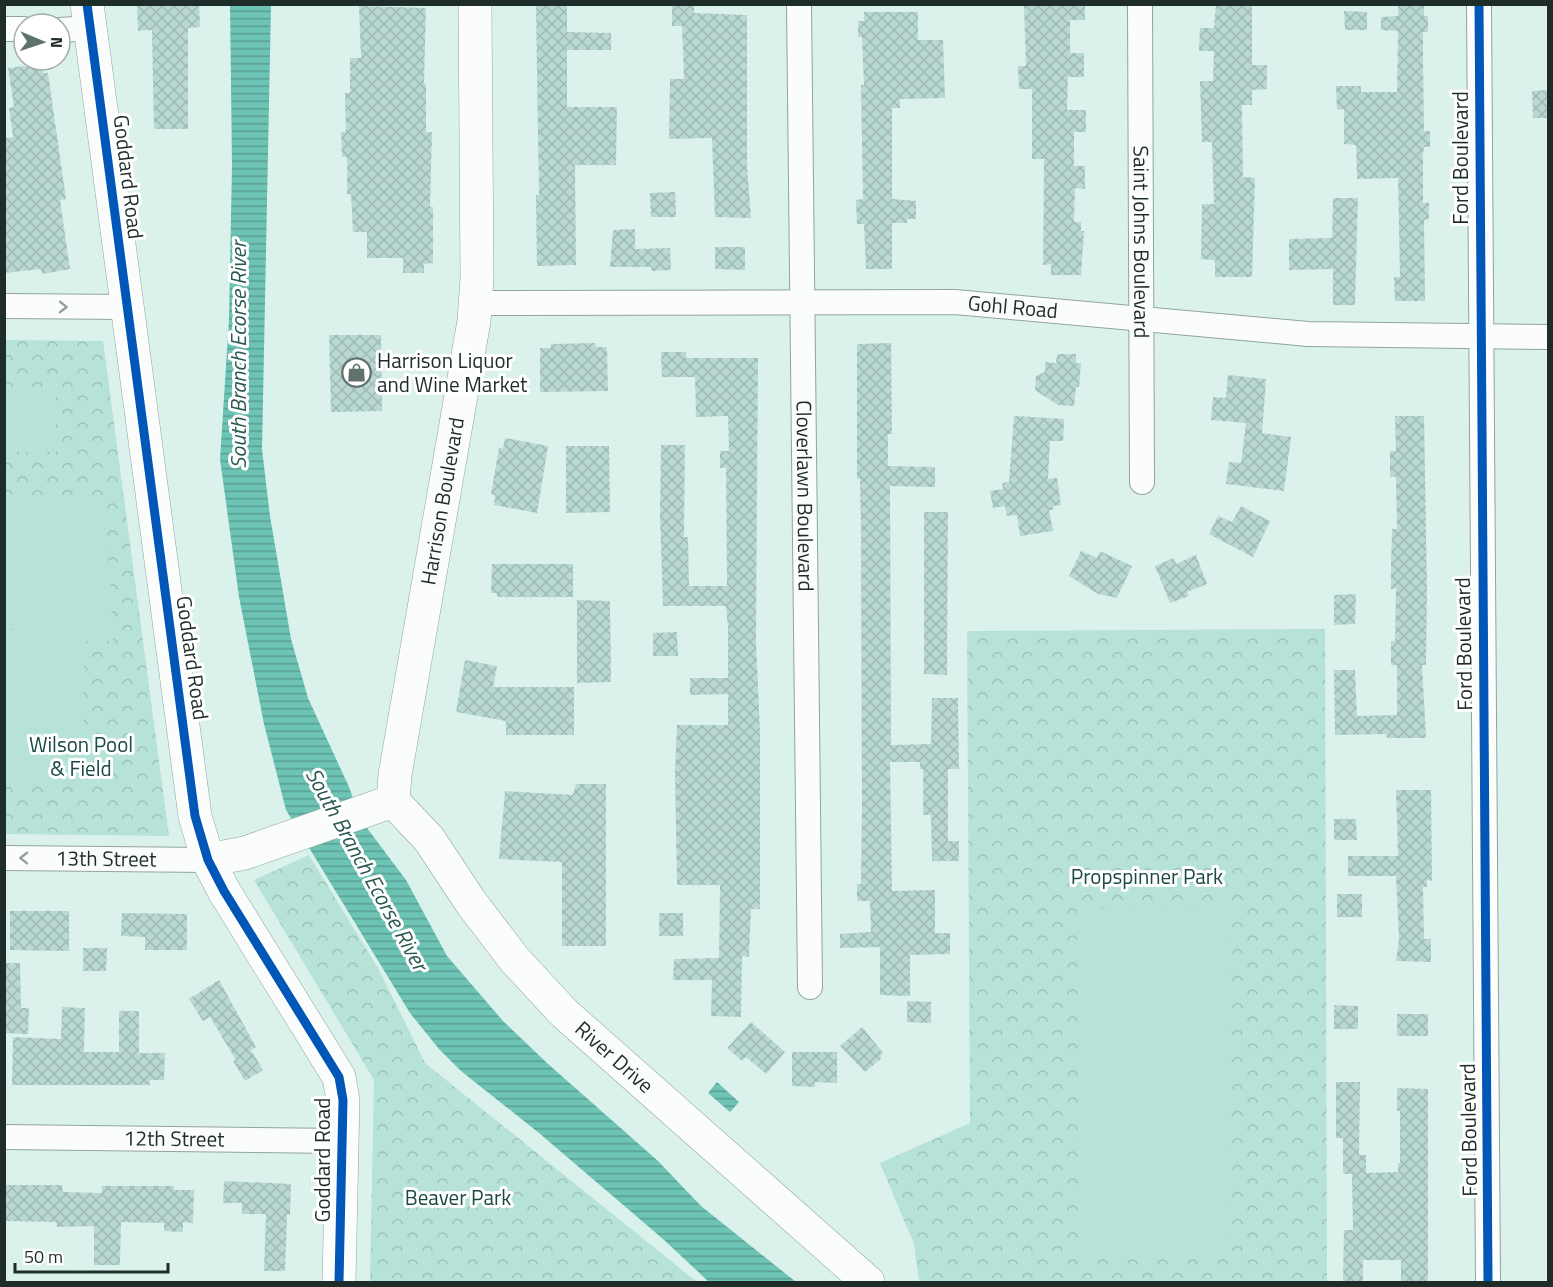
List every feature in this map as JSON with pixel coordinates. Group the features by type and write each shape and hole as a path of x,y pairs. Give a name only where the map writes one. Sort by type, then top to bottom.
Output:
{"street":[{"name":"Harrison Boulevard","path":"393,801 396,766 476,303 476,4"},
{"name":"Cloverlawn Boulevard","path":"800,4 810,987"},
{"name":"Saint Johns Boulevard","path":"1140,4 1142,482"},
{"name":"Ford Boulevard","path":"1479,4 1488,1282"},
{"name":"Goddard Road","path":"79,21 127,307 195,816 208,860 224,891 339,1077 343,1100 339,1282"},
{"name":"Gohl Road","path":"476,303 955,302 1308,334 1548,336"},
{"path":"4,306 127,307"},
{"path":"208,860 236,855 393,801"},
{"name":"River Drive","path":"393,801 429,839 470,901 514,959 564,1013 868,1282"},
{"name":"13th Street","path":"4,858 208,860"},
{"name":"12th Street","path":"4,1137 343,1141"}],"green space":[{"name":"Wilson Pool & Field","path":"5,340 103,341 169,836 5,834"},
{"path":"5,390 56,390 56,452 5,452"},
{"path":"90,501 106,517 113,641 84,641 83,785 5,784 5,635 27,635 5,626 5,503"},
{"name":"Propspinner Park","path":"1325,629 1327,1282 919,1282 914,1244 880,1163 970,1123 967,631"},
{"name":"Beaver Park","path":"309,855 378,968 425,1063 697,1282 370,1282 374,1080 254,880"},
{"path":"1228,908 1230,1254 1079,1255 1077,909"}],"water":[{"name":"South Branch Ecorse River","path":"230,5 271,5 262,449 270,516 291,639 308,698 349,787 361,820 406,880 447,956 503,1021 658,1161 701,1206 796,1282 709,1282 663,1239 539,1133 461,1071 439,1049 410,1013 286,810 264,724 239,597 220,459 229,320 232,165"},
{"path":"717,1082 739,1102 730,1112 708,1093"}],"building":[{"path":"137,4 199,4 200,27 188,28 188,129 154,129 152,30 138,31"},
{"path":"536,4 567,4 567,32 611,33 611,50 567,50 567,107 617,107 616,165 575,165 576,265 537,266 536,195 539,195"},
{"path":"1024,4 1085,4 1085,20 1070,20 1070,53 1084,53 1084,77 1068,77 1067,110 1086,110 1086,132 1074,132 1074,166 1085,166 1085,189 1075,188 1074,222 1081,222 1081,231 1084,231 1081,275 1051,275 1051,264 1043,265 1044,159 1032,159 1032,89 1019,89 1018,66 1026,66"},
{"path":"1216,4 1252,4 1252,65 1267,65 1267,89 1252,90 1252,105 1242,105 1243,177 1255,178 1252,277 1215,277 1215,260 1201,259 1202,204 1214,204 1212,142 1202,142 1200,81 1213,81 1214,51 1199,51 1200,28 1214,28"},
{"path":"1398,4 1424,4 1424,16 1428,16 1428,32 1423,32 1424,131 1430,131 1430,147 1424,147 1423,155 1423,203 1429,203 1429,219 1424,220 1425,301 1395,301 1394,277 1400,277 1398,178 1357,179 1356,145 1344,144 1344,109 1337,110 1336,86 1361,86 1361,92 1397,92 1398,31 1381,30 1381,17 1398,16"},
{"path":"672,5 694,5 694,13 747,15 747,166 751,218 715,217 712,138 669,139 670,79 684,79 682,26 672,26"},
{"path":"359,6 426,8 424,84 426,84 426,132 432,132 430,207 433,207 433,263 424,264 424,273 403,273 403,258 367,258 367,232 353,232 351,194 347,194 347,157 342,157 341,132 346,132 345,93 350,93 350,58 361,58"},
{"path":"1344,11 1367,12 1367,30 1345,30"},
{"path":"864,12 918,12 918,40 943,40 945,98 900,99 900,108 892,108 892,199 916,201 916,219 907,219 907,223 892,223 892,269 866,269 864,224 857,224 856,200 863,199 861,85 864,85 862,37 858,37 858,21 864,21"},
{"path":"8,68 12,68 12,72 48,73 66,199 60,200 70,269 42,274 41,269 4,273 4,138 13,137 9,108 14,107"},
{"path":"1548,90 1548,118 1533,118 1532,91"},
{"path":"675,192 676,217 651,217 650,193"},
{"path":"1333,198 1358,198 1355,305 1333,305 1333,269 1289,270 1289,239 1332,238"},
{"path":"635,229 635,249 670,248 671,270 652,271 651,267 610,267 613,230"},
{"path":"715,247 745,247 745,270 715,269"},
{"name":"Harrison Liquor and Wine Market","path":"329,335 381,335 382,411 331,412"},
{"path":"595,343 596,347 607,347 608,391 540,392 540,348 551,348 551,344"},
{"path":"891,343 892,434 888,434 888,466 935,467 935,487 890,486 891,745 931,744 932,698 958,698 959,769 948,769 948,841 959,841 959,861 932,861 931,815 923,815 923,769 920,769 920,762 890,762 892,891 935,890 935,933 950,933 950,954 910,955 910,996 880,995 880,947 840,948 840,934 871,932 870,901 857,901 857,884 861,884 862,808 861,527 860,479 857,479 857,344"},
{"path":"661,352 686,352 686,358 758,358 756,640 760,733 760,909 751,909 749,957 742,956 741,1017 711,1016 712,980 673,980 674,959 719,958 720,885 677,885 675,772 677,725 728,725 728,694 690,695 690,678 728,678 728,628 726,606 663,606 660,514 661,445 685,445 684,537 688,537 689,586 727,586 726,468 720,468 720,451 729,451 728,416 696,417 695,377 662,377"},
{"path":"1057,354 1076,354 1076,363 1081,363 1079,387 1076,387 1074,406 1058,405 1035,390 1036,376 1045,372 1045,362 1056,363"},
{"path":"1228,375 1266,379 1262,433 1291,437 1284,491 1226,484 1229,462 1241,463 1246,423 1211,420 1213,397 1226,398"},
{"path":"1014,416 1064,419 1063,441 1050,441 1048,479 1057,478 1061,505 1053,506 1053,510 1049,510 1053,531 1020,536 1017,515 1007,516 1005,506 993,508 990,491 1003,489 1002,483 1009,482"},
{"path":"1395,416 1424,416 1427,588 1426,665 1422,665 1426,738 1387,738 1386,734 1335,735 1334,670 1355,670 1357,716 1397,715 1397,665 1391,665 1391,641 1395,641 1396,588 1391,589 1392,529 1397,529 1396,477 1390,477 1390,451 1396,451"},
{"path":"505,438 548,446 537,513 494,505 495,495 491,494 499,448 503,449"},
{"path":"566,446 609,446 610,512 566,513"},
{"path":"1241,506 1270,521 1253,557 1209,534 1218,516 1232,522"},
{"path":"924,512 948,512 947,675 924,674"},
{"path":"1081,551 1097,558 1100,551 1132,566 1117,598 1098,594 1069,576"},
{"path":"1196,555 1207,584 1187,592 1189,596 1170,603 1155,566 1174,558 1176,564"},
{"path":"492,564 573,564 573,597 497,597 497,593 491,593"},
{"path":"1356,594 1355,624 1334,625 1334,595"},
{"path":"577,600 610,601 611,682 577,683"},
{"path":"677,632 678,656 653,656 653,633"},
{"path":"465,660 497,666 493,687 574,687 574,735 506,735 506,721 456,712"},
{"path":"576,784 606,784 606,946 562,946 562,862 499,859 505,791 573,795"},
{"path":"1396,790 1431,790 1432,881 1427,880 1427,887 1423,887 1424,939 1431,939 1431,962 1396,961 1399,939 1396,876 1348,876 1348,856 1398,856"},
{"path":"1334,819 1356,819 1357,840 1334,840"},
{"path":"1337,894 1362,894 1362,917 1337,917"},
{"path":"10,911 69,911 69,951 10,950"},
{"path":"122,913 187,914 187,950 145,950 145,937 121,936"},
{"path":"659,913 683,913 683,936 659,936"},
{"path":"83,948 107,948 106,971 83,971"},
{"path":"4,963 20,963 21,1008 29,1008 28,1034 4,1033"},
{"path":"219,980 256,1047 251,1050 263,1070 245,1081 233,1061 236,1060 210,1017 203,1021 189,999"},
{"path":"907,1001 931,1002 931,1023 907,1022"},
{"path":"1334,1005 1358,1006 1358,1029 1334,1029"},
{"path":"62,1007 85,1008 84,1052 119,1052 119,1011 139,1011 139,1053 165,1053 164,1080 150,1080 150,1085 12,1085 13,1037 61,1039"},
{"path":"1397,1014 1428,1014 1428,1036 1397,1036"},
{"path":"751,1022 785,1052 766,1074 746,1057 742,1061 727,1048"},
{"path":"862,1027 883,1053 880,1056 882,1058 865,1072 840,1046"},
{"path":"792,1052 837,1052 837,1083 815,1082 815,1087 792,1086"},
{"path":"1336,1082 1360,1082 1359,1155 1366,1155 1366,1173 1398,1172 1400,1111 1397,1111 1397,1088 1428,1089 1428,1282 1401,1282 1401,1260 1363,1260 1363,1282 1343,1282 1344,1230 1353,1230 1352,1174 1343,1174 1343,1138 1336,1138"},
{"path":"224,1181 291,1184 290,1215 287,1214 285,1271 264,1271 266,1214 242,1214 242,1203 223,1203"},
{"path":"4,1185 62,1185 63,1192 102,1193 102,1186 174,1186 174,1190 194,1190 193,1223 183,1222 183,1232 164,1231 164,1223 121,1222 120,1265 94,1265 94,1226 57,1227 56,1222 4,1221"}],"cycle path":[{"path":"87,4 195,816 208,860 224,891 339,1077 343,1100 339,1282"},
{"path":"1479,4 1488,1282"}],"place":[{"name":"Harrison Liquor and Wine Market","path":"356,373"}]}
